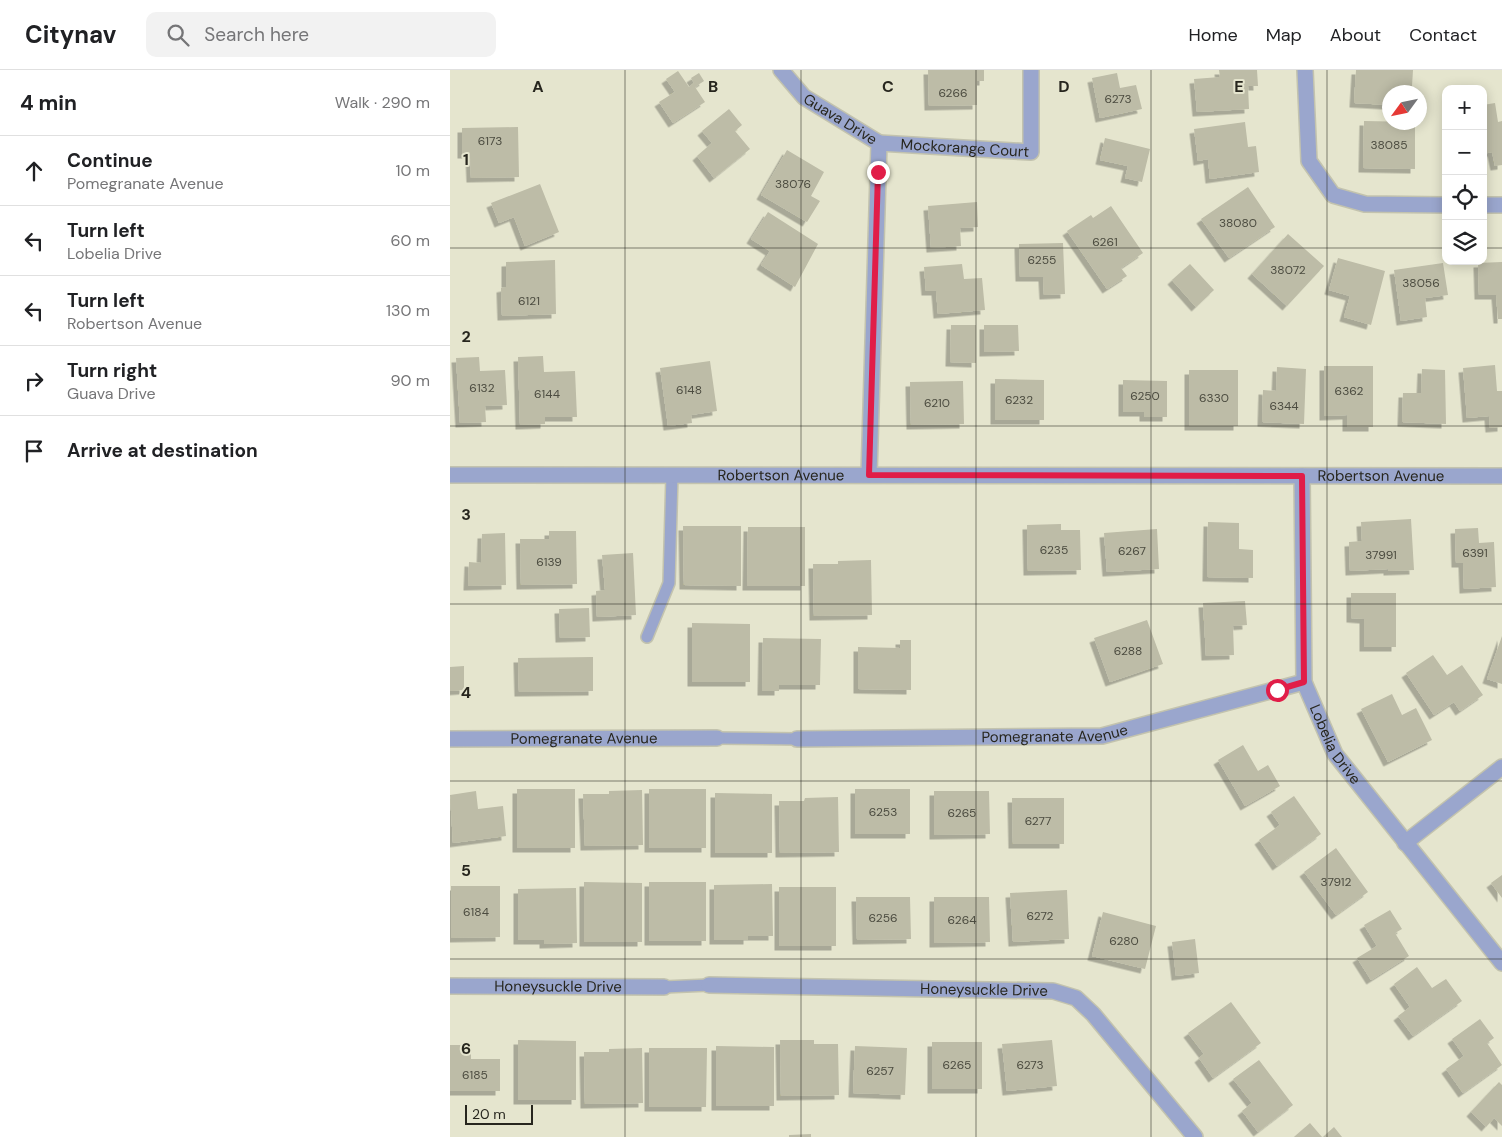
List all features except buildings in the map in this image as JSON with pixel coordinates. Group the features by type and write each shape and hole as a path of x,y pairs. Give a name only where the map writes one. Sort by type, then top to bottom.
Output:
{"street":[{"name":"Guava Drive","path":"781,70 804,97 879,143 869,475"},
{"name":"Mockorange Court","path":"879,143 1031,152 1030,70"},
{"path":"1305,70 1309,161 1333,195 1364,204 1442,205"},
{"path":"1487,205 1502,205"},
{"name":"Robertson Avenue","path":"450,475 1502,476"},
{"name":"Lobelia Drive","path":"1302,476 1304,682 1335,754 1502,963"},
{"name":"Pomegranate Avenue","path":"797,739 1102,736 1304,682"},
{"name":"Pomegranate Avenue","path":"450,738 717,738"},
{"path":"1405,844 1502,767"},
{"name":"Honeysuckle Drive","path":"709,985 1053,991 1076,998 1092,1014 1195,1137"},
{"name":"Honeysuckle Drive","path":"450,986 664,986"}],"lane":[{"path":"647,637 669,583 672,475"},
{"path":"717,738 797,739"},
{"path":"664,986 709,985"}],"route":[{"path":"878,172 869,475 1302,476 1304,682 1277,690"}]}
